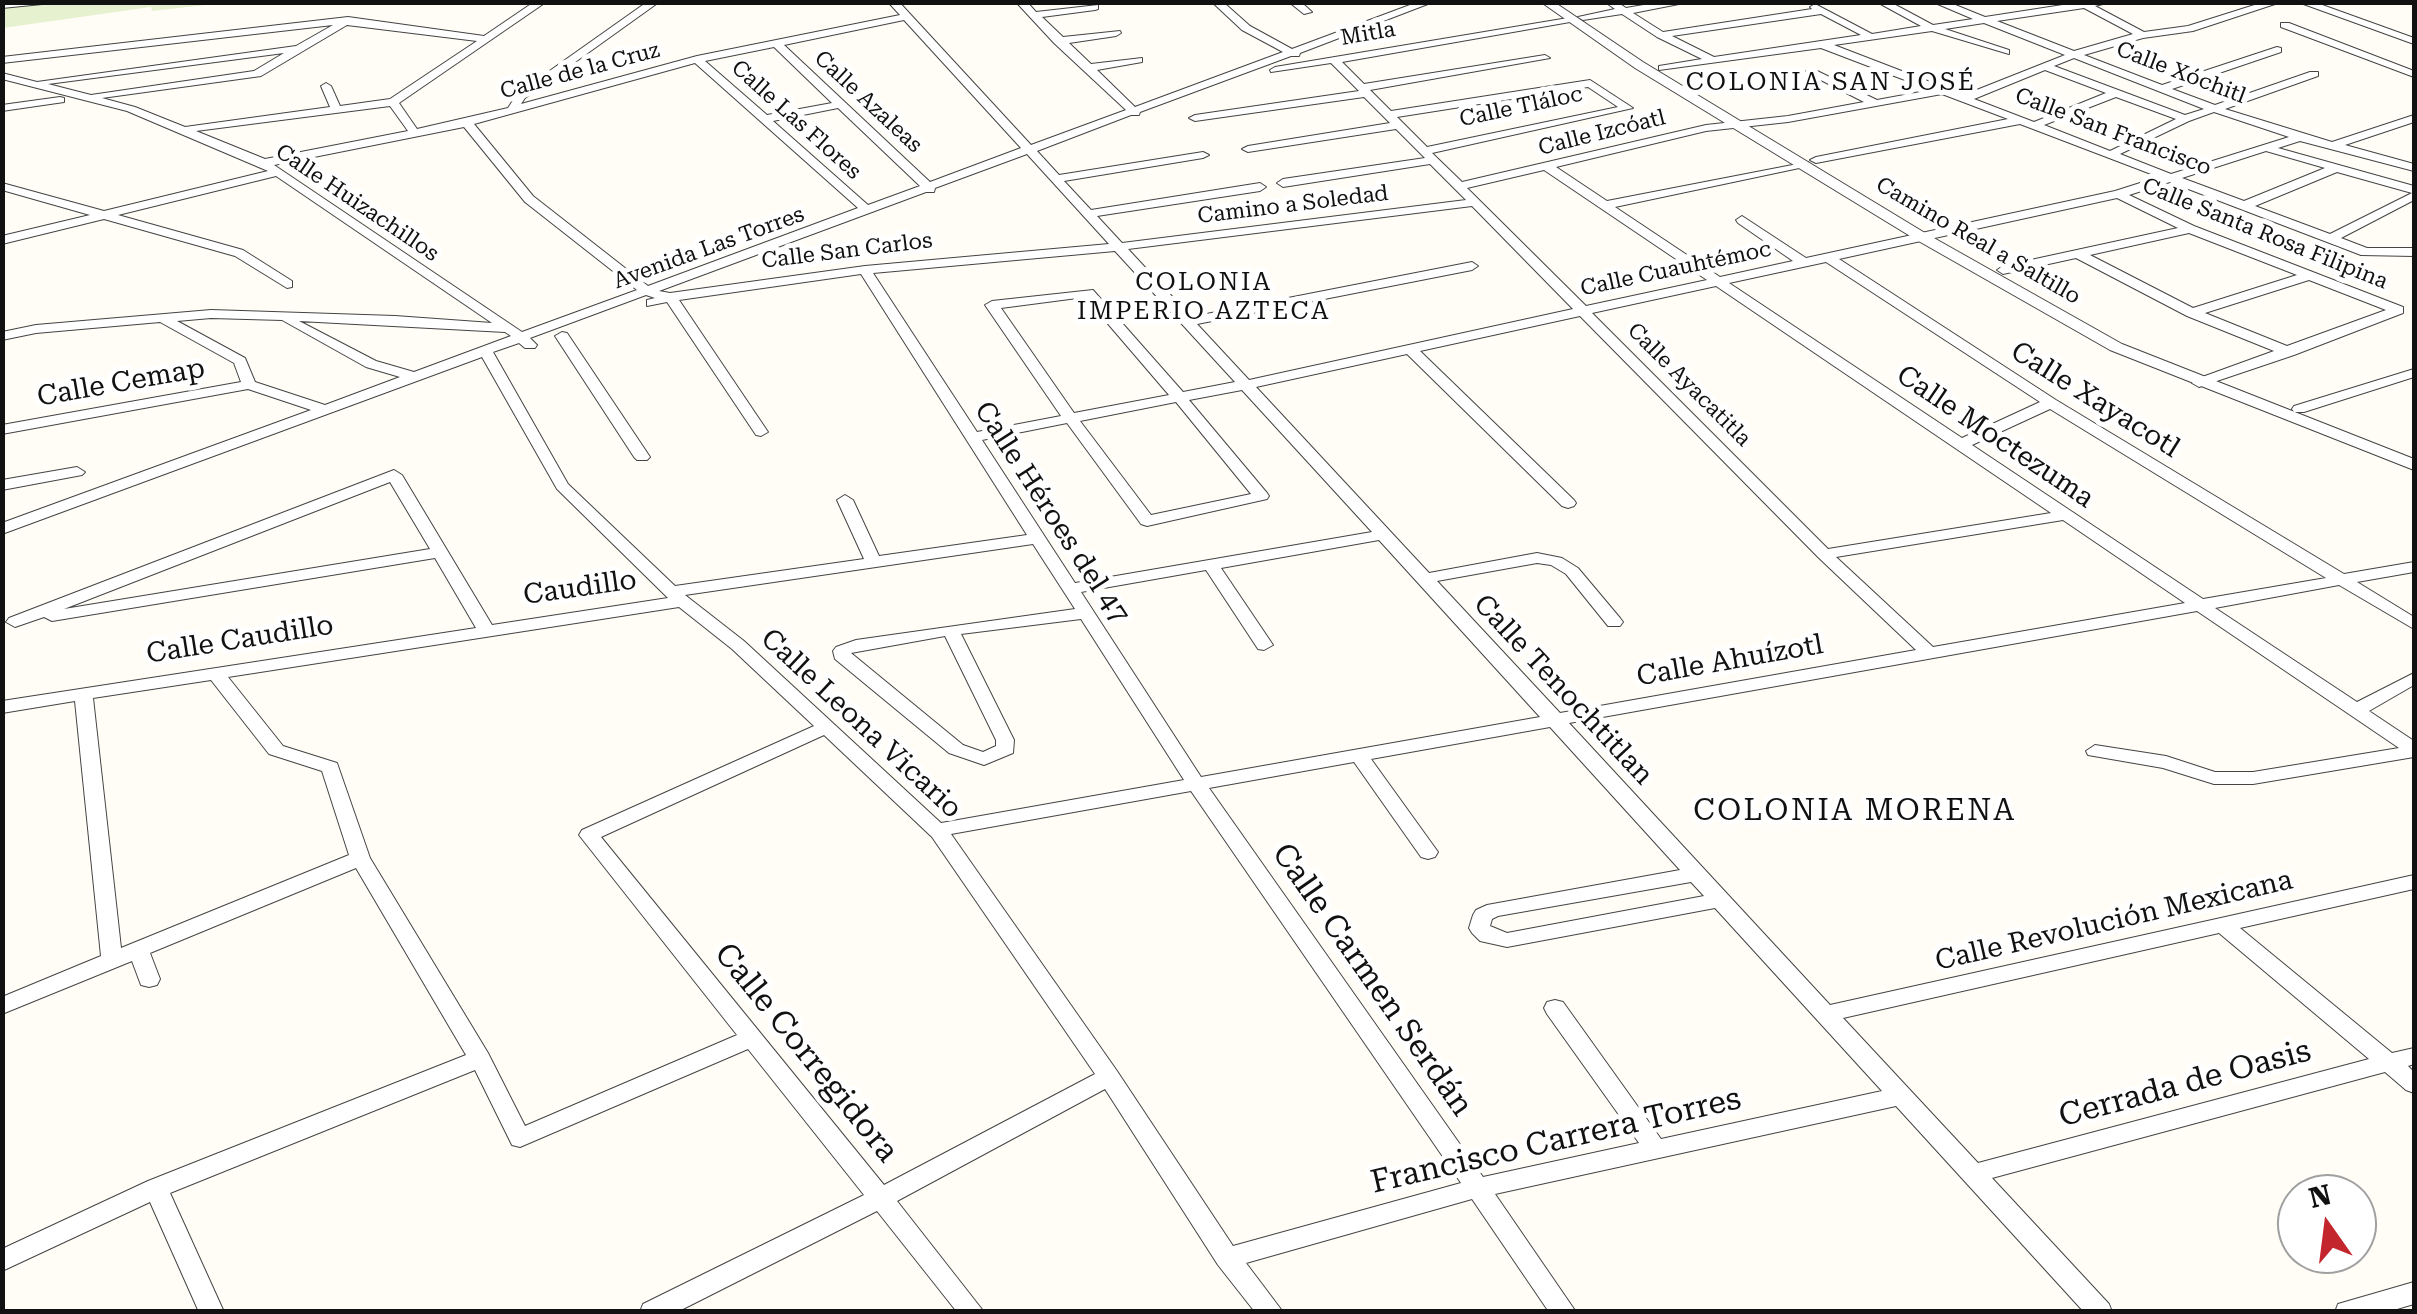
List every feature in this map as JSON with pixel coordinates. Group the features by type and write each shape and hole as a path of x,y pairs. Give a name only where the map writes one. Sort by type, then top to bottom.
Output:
{"street":[{"path":"2,5 57,2"},
{"path":"189,130 393,102 540,2"},
{"path":"512,111 521,96 654,2"},
{"name":"Calle Tenochtitlan","path":"893,2 1026,152 2100,1312"},
{"path":"1021,2 1135,113"},
{"path":"1217,2 1246,28 1295,54"},
{"path":"1294,2 1307,12"},
{"name":"Avenida Las Torres","path":"527,343 648,292 1428,2"},
{"name":"Camino Real a Saltillo","path":"1546,2 1755,123 1920,236 2116,346 2199,383 2414,465"},
{"name":"Camino Real a Saltillo","path":"1562,2 1577,18 1737,124 2136,344 2414,452"},
{"path":"1610,2 1661,35 1712,60"},
{"name":"Mitla","path":"1232,77 1684,2"},
{"path":"1806,2 1871,37"},
{"path":"1882,2 1930,27 2005,52"},
{"name":"Calle Xóchitl","path":"1938,2 2215,109 2414,170"},
{"path":"1663,68 2104,2"},
{"path":"2240,2 2254,8"},
{"path":"1968,97 2075,54 2142,35 2189,30 2276,2"},
{"path":"2303,2 2414,41"},
{"path":"2083,4 2142,35"},
{"path":"1033,15 1095,7"},
{"path":"1661,35 1822,11"},
{"name":"Calle de la Cruz","path":"264,163 467,123 697,59 906,17"},
{"path":"2,60 342,19 486,39"},
{"path":"84,97 257,74 348,22"},
{"path":"2285,25 2414,74"},
{"path":"835,32 845,43"},
{"path":"1058,41 1116,33"},
{"name":"Calle San Francisco","path":"1821,44 2365,252 2413,251"},
{"name":"Calle Azaleas","path":"778,45 930,188"},
{"path":"29,83 304,48"},
{"path":"2163,88 2277,50"},
{"path":"1195,118 1545,58"},
{"name":"Calle Las Flores","path":"697,59 868,211"},
{"path":"2393,66 2414,59"},
{"path":"1087,68 1138,60"},
{"name":"Calle Ayacatitla","path":"1334,60 1824,554 1930,654"},
{"path":"178,84 180,64"},
{"path":"2045,66 2185,120"},
{"path":"1811,71 1877,104"},
{"path":"2112,154 2185,120 2314,74"},
{"name":"Calle Huizachillos","path":"2,76 189,130 264,163 509,328"},
{"name":"Calle Tláloc","path":"1283,183 1428,155 1627,108 1590,83 1393,120"},
{"path":"326,86 338,110"},
{"name":"Calle Izcóatl","path":"1459,186 1706,128 1947,90"},
{"path":"1605,205 1810,162 2031,122 2116,92"},
{"path":"2,108 60,100"},
{"path":"393,102 415,134"},
{"path":"764,119 842,104"},
{"path":"2335,146 2414,118"},
{"path":"1248,148 1393,120"},
{"path":"467,123 529,199 648,292 670,297 761,432"},
{"name":"Calle Cuauhtémoc","path":"973,437 1244,385 2118,194 2300,137"},
{"path":"2262,147 2414,193"},
{"path":"1054,179 1203,156"},
{"name":"Calle Moctezuma","path":"1548,166 2414,750"},
{"path":"2246,205 2333,169"},
{"path":"2367,178 2414,170"},
{"path":"2,224 7,239 278,172"},
{"path":"2,186 239,252 287,284"},
{"path":"1086,214 1260,187"},
{"path":"2332,238 2414,193"},
{"name":"Calle Santa Rosa Filipina","path":"2118,194 2190,229 2398,310 2289,352"},
{"name":"Camino a Soledad","path":"1117,247 1474,202"},
{"path":"1742,220 1803,262"},
{"path":"2003,270 2190,229"},
{"name":"Calle San Carlos","path":"489,357 562,336 670,297 865,270 1117,247"},
{"path":"2079,254 2192,313 2289,352"},
{"name":"Calle Xayacotl","path":"1827,257 2051,403 2414,624"},
{"path":"1186,322 1472,266"},
{"name":"Calle Héroes del 47","path":"865,270 1196,784"},
{"path":"2192,313 2312,275"},
{"path":"1088,293 1179,397 1261,496 1148,521 1070,418 992,304 1088,293"},
{"path":"289,316 289,322 372,364 416,378"},
{"path":"2,319 8,335 160,317 289,316 509,328 527,343"},
{"path":"160,317 240,361 249,384 327,410"},
{"path":"562,336 642,457"},
{"path":"1410,348 1568,502"},
{"path":"2199,383 2289,352"},
{"path":"2,530 416,378 489,357"},
{"name":"Calle Leona Vicario","path":"489,357 562,486 676,596 738,645 937,830 1109,1077 1228,1258 1271,1312"},
{"path":"2300,409 2414,373"},
{"name":"Calle Cemap","path":"2,430 249,384"},
{"path":"1960,444 2051,403"},
{"path":"2,485 77,472"},
{"path":"9,623 394,475 486,630"},
{"path":"845,500 873,561"},
{"path":"1824,554 2066,515"},
{"path":"1070,589 1382,535"},
{"name":"Caudillo","path":"486,630 873,561 1038,538"},
{"path":"9,623 439,552"},
{"path":"1423,579 1537,558 1556,561 1572,570 1614,622"},
{"path":"1210,565 1264,644"},
{"name":"Calle Ahuízotl","path":"937,830 2414,568"},
{"path":"951,630 1005,740 1006,749 984,759 956,749 844,659 842,651 856,644 951,630 1086,613"},
{"name":"Calle Caudillo","path":"2,707 486,630"},
{"path":"214,672 276,750 330,767 360,858 480,1060 520,1138 752,1038"},
{"path":"2357,710 2414,678"},
{"path":"84,693 112,958"},
{"name":"Calle Corregidora","path":"826,727 589,835 972,1312"},
{"path":"2095,751 2166,762 2214,778 2253,778 2414,750"},
{"path":"1360,755 1428,852"},
{"name":"Calle Carmen Serdán","path":"1196,784 1564,1312"},
{"path":"2,1006 360,858"},
{"path":"1696,874 1494,910 1483,914 1480,928 1487,936 1507,940 1720,900"},
{"name":"Calle Revolución Mexicana","path":"1825,1014 2414,882"},
{"path":"2223,925 2414,1084"},
{"path":"138,948 149,979"},
{"path":"1555,1008 1656,1148"},
{"name":"Cerrada de Oasis","path":"1973,1174 2414,1056"},
{"path":"2,1260 156,1188 480,1060"},
{"path":"652,1312 881,1198 1109,1077"},
{"name":"Francisco Carrera Torres","path":"1228,1258 1476,1188 1901,1096"},
{"path":"156,1188 212,1312"},
{"path":"2347,1312 2414,1293"}],"green space":[{"path":"74,2 224,3 152,11 151,7 3,28 3,8"}],"district":[{"name":"COLONIA SAN JOSÉ","path":"1831,83"},
{"name":"COLONIA IMPERIO AZTECA","path":"1204,298"},
{"name":"COLONIA MORENA","path":"1855,811"}]}
